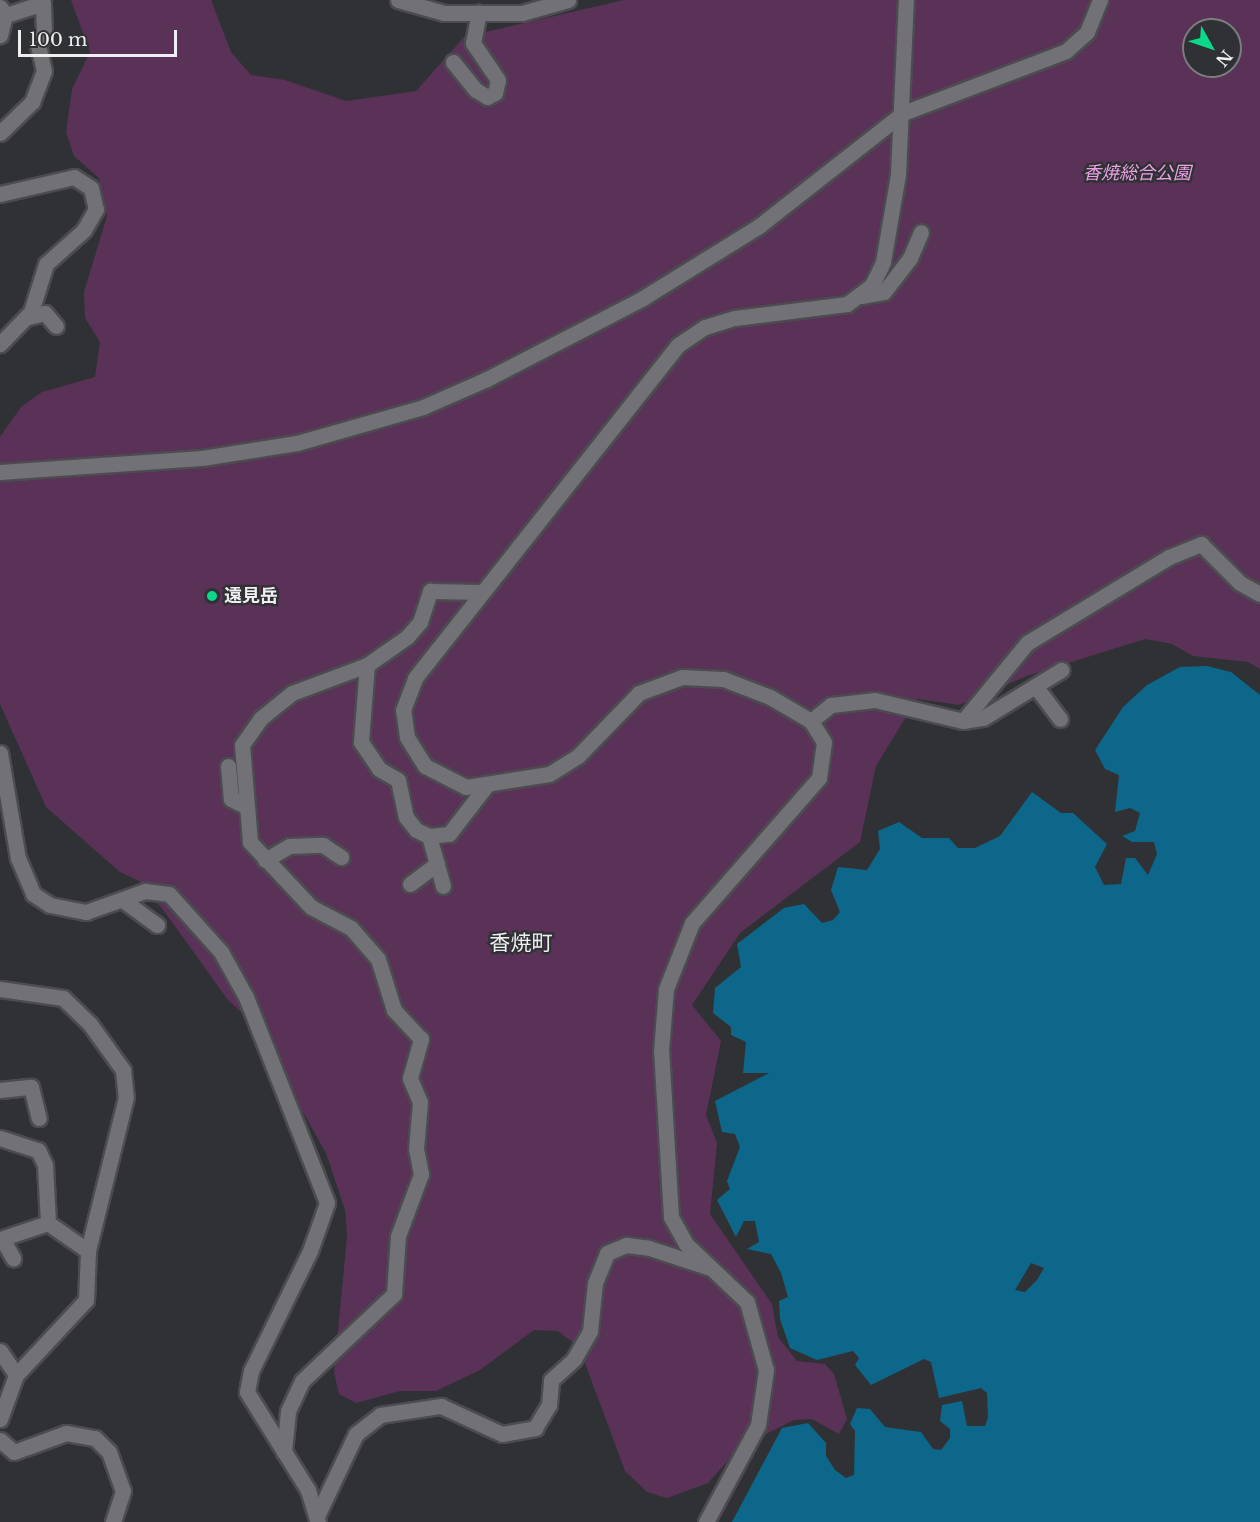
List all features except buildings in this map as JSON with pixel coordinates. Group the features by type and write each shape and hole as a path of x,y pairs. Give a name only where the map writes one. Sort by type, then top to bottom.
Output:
{"street":[{"path":"398,0 444,13 522,14 568,0"},
{"path":"861,296 883,262 903,113 906,0"},
{"path":"0,472 202,458 297,442 423,407 643,298 759,226 903,113 1066,51 1087,32 1100,0"},
{"path":"0,35 2,11 43,3 44,33 38,46 44,71 32,102 0,133"},
{"path":"453,62 476,90 487,97 495,93 498,80 473,43 479,13"},
{"path":"0,194 65,176 83,180 95,198 90,223 46,264 28,317 0,344"},
{"path":"706,1522 748,1446 765,1398 764,1348 747,1302 676,1229 665,1187 661,1051 666,989 692,923 819,778 826,753 811,721 723,680 682,677 639,693 578,756 549,774 486,786 454,785 425,766 407,737 403,710 415,678 690,335 735,318 828,310 861,296 884,292 910,258 921,232"},
{"path":"28,317 45,313 56,326"},
{"path":"963,721 1027,643 1182,550 1201,544 1213,551 1240,583 1260,594"},
{"path":"284,1452 288,1411 302,1381 394,1294 398,1236 422,1174 416,1149 420,1102 410,1078 421,1039 394,1010 378,959 351,928 311,907 250,842 243,805 240,755 261,718 307,686 367,665 414,629 430,591 482,592"},
{"path":"367,665 361,742 379,769 398,780 406,817 429,836 443,886"},
{"path":"811,721 831,705 875,700 963,721 983,718 1061,670"},
{"path":"1036,687 1060,719"},
{"path":"0,753 18,858 33,894 50,905 86,912 124,901 145,891 169,894 221,952 246,997 326,1196 320,1231 246,1386 251,1405 284,1452 318,1519"},
{"path":"228,766 231,799 243,805"},
{"path":"429,836 454,831 486,786"},
{"path":"265,860 289,846 323,845 341,857"},
{"path":"410,884 437,864"},
{"path":"124,901 157,925"},
{"path":"0,989 63,998 99,1034 123,1070 124,1114 88,1251 86,1300 4,1391 0,1419"},
{"path":"0,1090 32,1087 39,1118"},
{"path":"0,1138 30,1144 43,1158 48,1223"},
{"path":"48,1223 88,1251"},
{"path":"13,1258 1,1239 48,1223"},
{"path":"318,1519 356,1434 380,1416 441,1406 502,1434 535,1428 549,1405 551,1380 574,1359 590,1331 595,1283 608,1253 626,1245 649,1248 716,1269"},
{"path":"0,1351 16,1375"},
{"path":"0,1440 14,1452 66,1433 95,1438 110,1452 123,1491 113,1522"}],"green space":[{"name":"香焼総合公園","path":"71,0 211,0 231,52 251,75 285,80 346,101 416,91 464,37 624,0 1260,0 1260,669 1248,662 1193,656 1172,644 1145,639 1027,676 959,705 917,699 876,766 860,842 740,933 692,1005 721,1041 706,1115 717,1143 710,1214 772,1304 778,1337 797,1361 825,1364 834,1374 847,1419 839,1434 812,1419 794,1420 740,1447 708,1483 667,1498 647,1492 625,1471 579,1347 558,1331 534,1330 480,1370 436,1391 400,1391 356,1403 339,1394 334,1373 347,1236 345,1210 326,1153 252,1022 228,1000 164,911 139,881 120,872 46,807 0,704 0,437 21,407 42,392 95,377 100,342 85,318 84,292 107,216 99,178 74,156 66,132 72,89 90,52"}],"water":[{"path":"1207,666 1231,672 1260,695 1260,1522 732,1522 782,1428 808,1423 826,1443 826,1456 835,1470 846,1478 854,1475 855,1431 850,1424 857,1408 870,1409 885,1427 921,1432 933,1449 941,1450 950,1438 950,1429 940,1421 942,1405 962,1401 967,1426 985,1426 988,1418 987,1393 981,1388 939,1398 931,1362 924,1359 871,1385 855,1365 859,1358 853,1351 817,1360 790,1348 780,1319 779,1301 788,1297 781,1273 771,1254 747,1249 759,1242 755,1221 744,1221 736,1237 717,1200 730,1189 727,1181 740,1147 735,1134 722,1132 715,1101 769,1073 743,1073 746,1042 731,1035 731,1027 713,1013 715,988 741,967 737,944 784,908 804,904 822,923 833,920 840,912 831,890 838,867 867,870 880,849 878,831 899,822 922,838 949,838 958,848 975,848 1000,836 1032,792 1061,813 1073,813 1107,844 1095,867 1104,885 1121,884 1126,858 1135,858 1148,875 1157,854 1154,842 1132,842 1122,836 1135,831 1140,813 1130,808 1115,812 1119,775 1105,769 1095,750 1123,707 1147,685 1180,667","holes":["1031,1263 1044,1268 1037,1280 1025,1292 1015,1290"]}],"place":[{"name":"遠見岳","path":"212,596"}],"district":[{"name":"香焼町","path":"521,943"}]}
